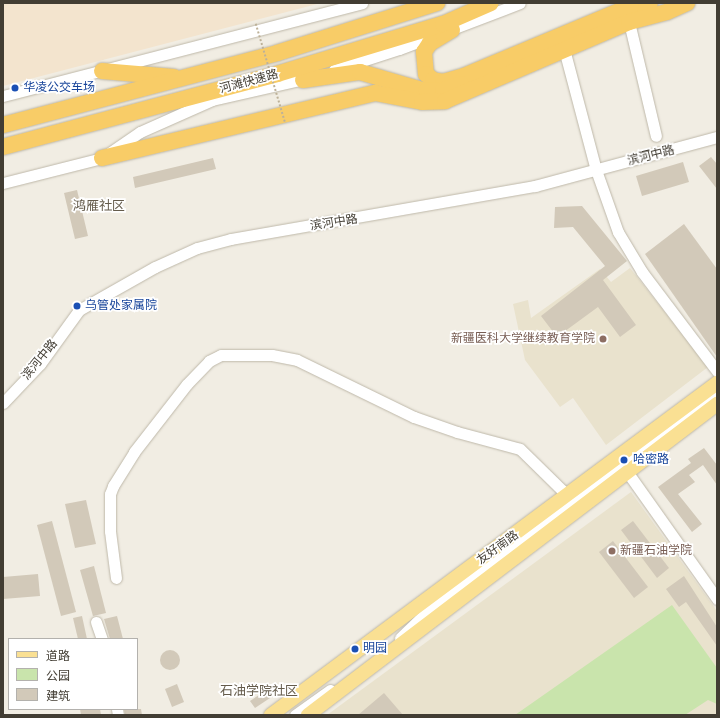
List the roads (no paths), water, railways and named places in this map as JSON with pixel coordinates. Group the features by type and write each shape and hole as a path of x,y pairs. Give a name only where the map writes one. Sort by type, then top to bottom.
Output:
{"highway":[{"path":"324,38 382,20 420,3"},
{"name":"河滩快速路","path":"3,125 183,78 324,38 437,3"},
{"name":"河滩快速路","path":"3,147 277,74 435,26 491,3"},
{"path":"303,80 360,72 426,91 443,90 637,3"},
{"path":"452,30 430,43 424,52 423,65 426,74 433,80 443,82 467,79 650,3"},
{"path":"102,158 375,93 422,102 445,101 629,22 668,12 687,3"},
{"path":"102,71 183,78"},
{"path":"138,111 212,100"}],"main road":[{"name":"友好南路","path":"308,715 623,466 717,383"},
{"name":"友好南路","path":"276,714 568,496 623,466 717,404"}],"street":[{"path":"3,96 362,3"},
{"path":"3,183 102,158 140,132 212,100 303,80 452,30 520,3"},
{"path":"629,22 656,136"},
{"path":"564,49 596,170 618,232 642,272 717,371"},
{"name":"滨河中路","path":"3,403 40,364 79,310 155,268 197,248 231,239 535,186 717,137"},
{"path":"116,578 110,531 110,494 113,486 134,452 187,384 209,361 221,354 272,355 297,360 414,417 457,432 520,449 568,496"},
{"path":"295,715 372,660 427,612 717,395"},
{"path":"623,466 717,599"},
{"path":"96,622 102,638"}],"place":[{"name":"华凌公交车场","path":"15,88"},
{"name":"乌管处家属院","path":"77,306"},
{"name":"新疆医科大学继续教育学院","path":"603,339"},
{"name":"哈密路","path":"624,460"},
{"name":"新疆石油学院","path":"612,551"},
{"name":"明园","path":"355,649"}],"district":[{"name":"鸿雁社区","path":"99,206"},
{"name":"石油学院社区","path":"259,691"}]}
